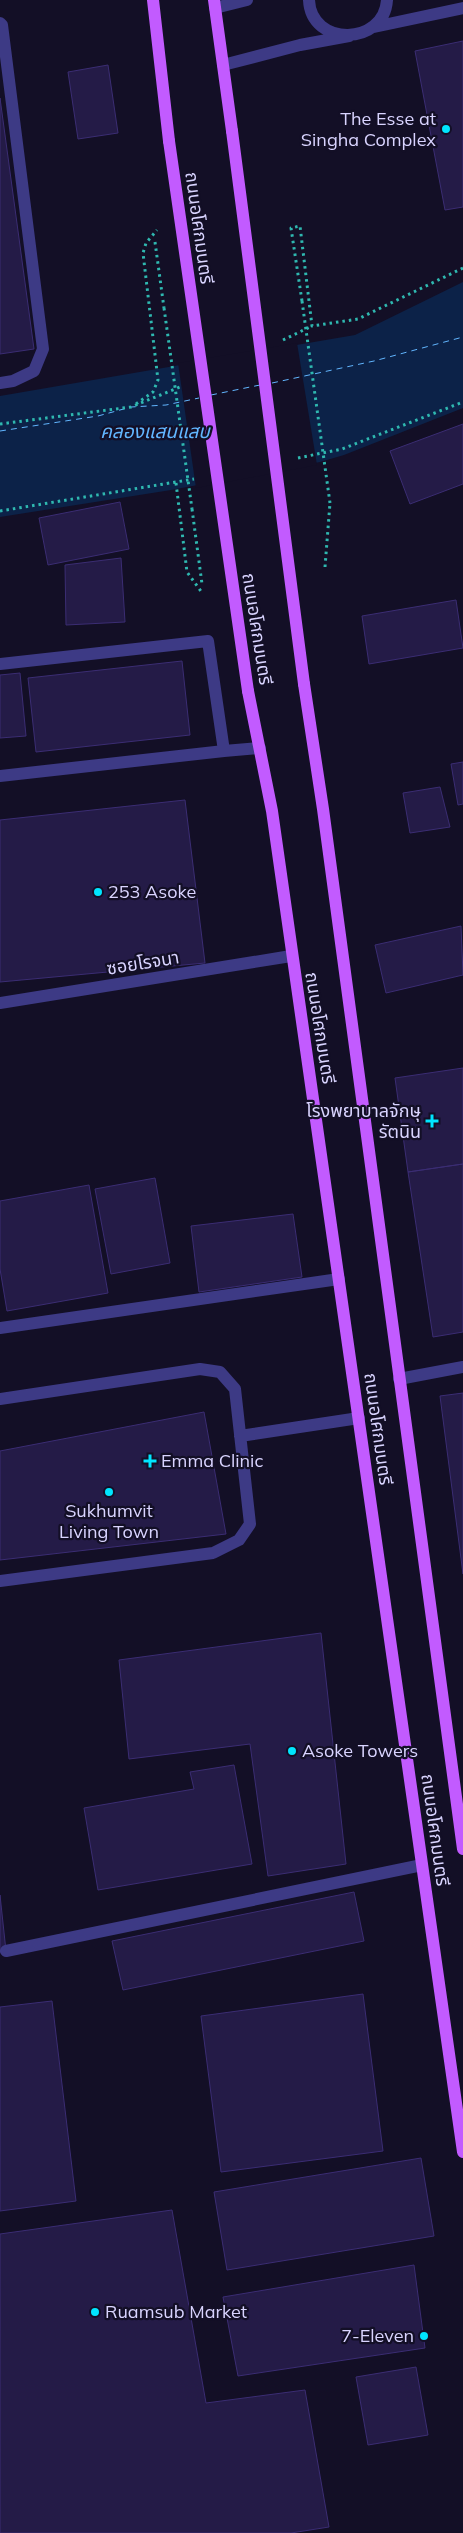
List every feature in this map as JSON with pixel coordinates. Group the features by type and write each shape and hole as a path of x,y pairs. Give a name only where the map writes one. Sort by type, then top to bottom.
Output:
{"main road":[{"name":"ถนนอโศกมนตรี","path":"153,0 170,141 248,690 272,810 291,956 359,1418 463,2152"},
{"name":"ถนนอโศกมนตรี","path":"215,4 304,684 323,809 463,1849"}],"street":[{"path":"215,4 247,0"},
{"path":"309,0 315,18 324,28 336,34 349,36"},
{"path":"374,27 382,17 387,0"},
{"path":"223,65 300,45 363,33 374,27 463,8"},
{"path":"0,23 2,25 43,349 34,370 12,381 0,383"},
{"path":"0,664 208,641 224,751"},
{"path":"0,776 260,748"},
{"name":"ซอยโรจนา","path":"0,1003 291,956"},
{"path":"0,1328 339,1279"},
{"path":"399,1378 463,1367"},
{"path":"0,1399 200,1369 220,1372 235,1389 250,1524 239,1540 213,1553 0,1581"},
{"path":"240,1436 359,1418"},
{"path":"6,1951 422,1865"}],"path":[{"path":"312,326 300,226 291,228 330,503 324,567"},
{"path":"132,407 153,392 158,380 143,253 146,243 157,230"},
{"path":"155,242 202,584"},
{"path":"276,343 312,326 358,319 463,268"},
{"path":"0,424 132,407 187,384"},
{"path":"176,483 187,572 203,594"}],"water":[{"name":"คลองแสนแสบ","path":"463,282 463,408 344,455 320,462 171,490 0,517 0,396 355,335"}],"pier":[{"path":"297,343 317,465 196,488 178,363"}],"building":[{"name":"The Esse at Singha Complex","path":"463,41 463,207 445,210 415,51"},
{"path":"108,65 118,133 78,139 68,72"},
{"path":"0,98 34,349 0,354"},
{"path":"463,424 463,484 410,504 390,451"},
{"path":"120,502 129,549 48,565 39,518"},
{"path":"121,558 125,622 66,625 65,565"},
{"path":"456,600 463,648 369,664 362,616"},
{"path":"182,661 190,735 36,752 28,678"},
{"path":"20,673 26,736 0,738 0,675"},
{"path":"463,762 463,804 458,805 451,764"},
{"path":"440,787 450,827 410,833 403,793"},
{"name":"253 Asoke","path":"185,800 205,963 0,982 0,820"},
{"path":"461,926 463,975 386,993 375,945"},
{"name":"โรงพยาบาลจักษุ รัตนิน","path":"463,1068 463,1164 408,1172 395,1078"},
{"path":"463,1164 463,1332 433,1337 408,1172"},
{"path":"155,1178 170,1263 111,1274 95,1189"},
{"path":"89,1185 108,1293 7,1311 0,1269 0,1201"},
{"path":"293,1214 302,1277 199,1292 191,1226"},
{"path":"463,1393 463,1574 440,1396"},
{"name":"Sukhumvit Living Town","path":"204,1412 226,1534 0,1560 0,1451"},
{"name":"Asoke Towers","path":"321,1633 346,1864 268,1876 250,1744 129,1759 119,1660"},
{"path":"234,1765 252,1864 98,1890 84,1808 194,1789 190,1772"},
{"path":"354,1892 364,1941 123,1990 112,1941"},
{"path":"0,1895 6,1951 0,1952"},
{"path":"363,1994 383,2151 221,2172 201,2016"},
{"path":"52,2001 76,2201 0,2211 0,2007"},
{"path":"421,2158 434,2236 227,2270 214,2192"},
{"name":"Ruamsub Market","path":"172,2210 206,2403 305,2390 329,2527 291,2533 0,2533 0,2234"},
{"path":"414,2265 425,2348 238,2376 223,2297"},
{"path":"416,2367 428,2435 368,2445 356,2377"}],"ferry route":[{"path":"272,383 374,361 463,337"},
{"path":"211,395 260,385"},
{"path":"0,431 98,416 131,407 166,405 199,398"}],"place":[{"name":"The Esse at Singha Complex","path":"446,129"},
{"name":"253 Asoke","path":"98,892"},
{"name":"โรงพยาบาลจักษุ รัตนิน","path":"432,1121"},
{"name":"Emma Clinic","path":"150,1461"},
{"name":"Sukhumvit Living Town","path":"109,1492"},
{"name":"Asoke Towers","path":"292,1751"},
{"name":"Ruamsub Market","path":"95,2312"},
{"name":"7-Eleven","path":"424,2336"}]}
